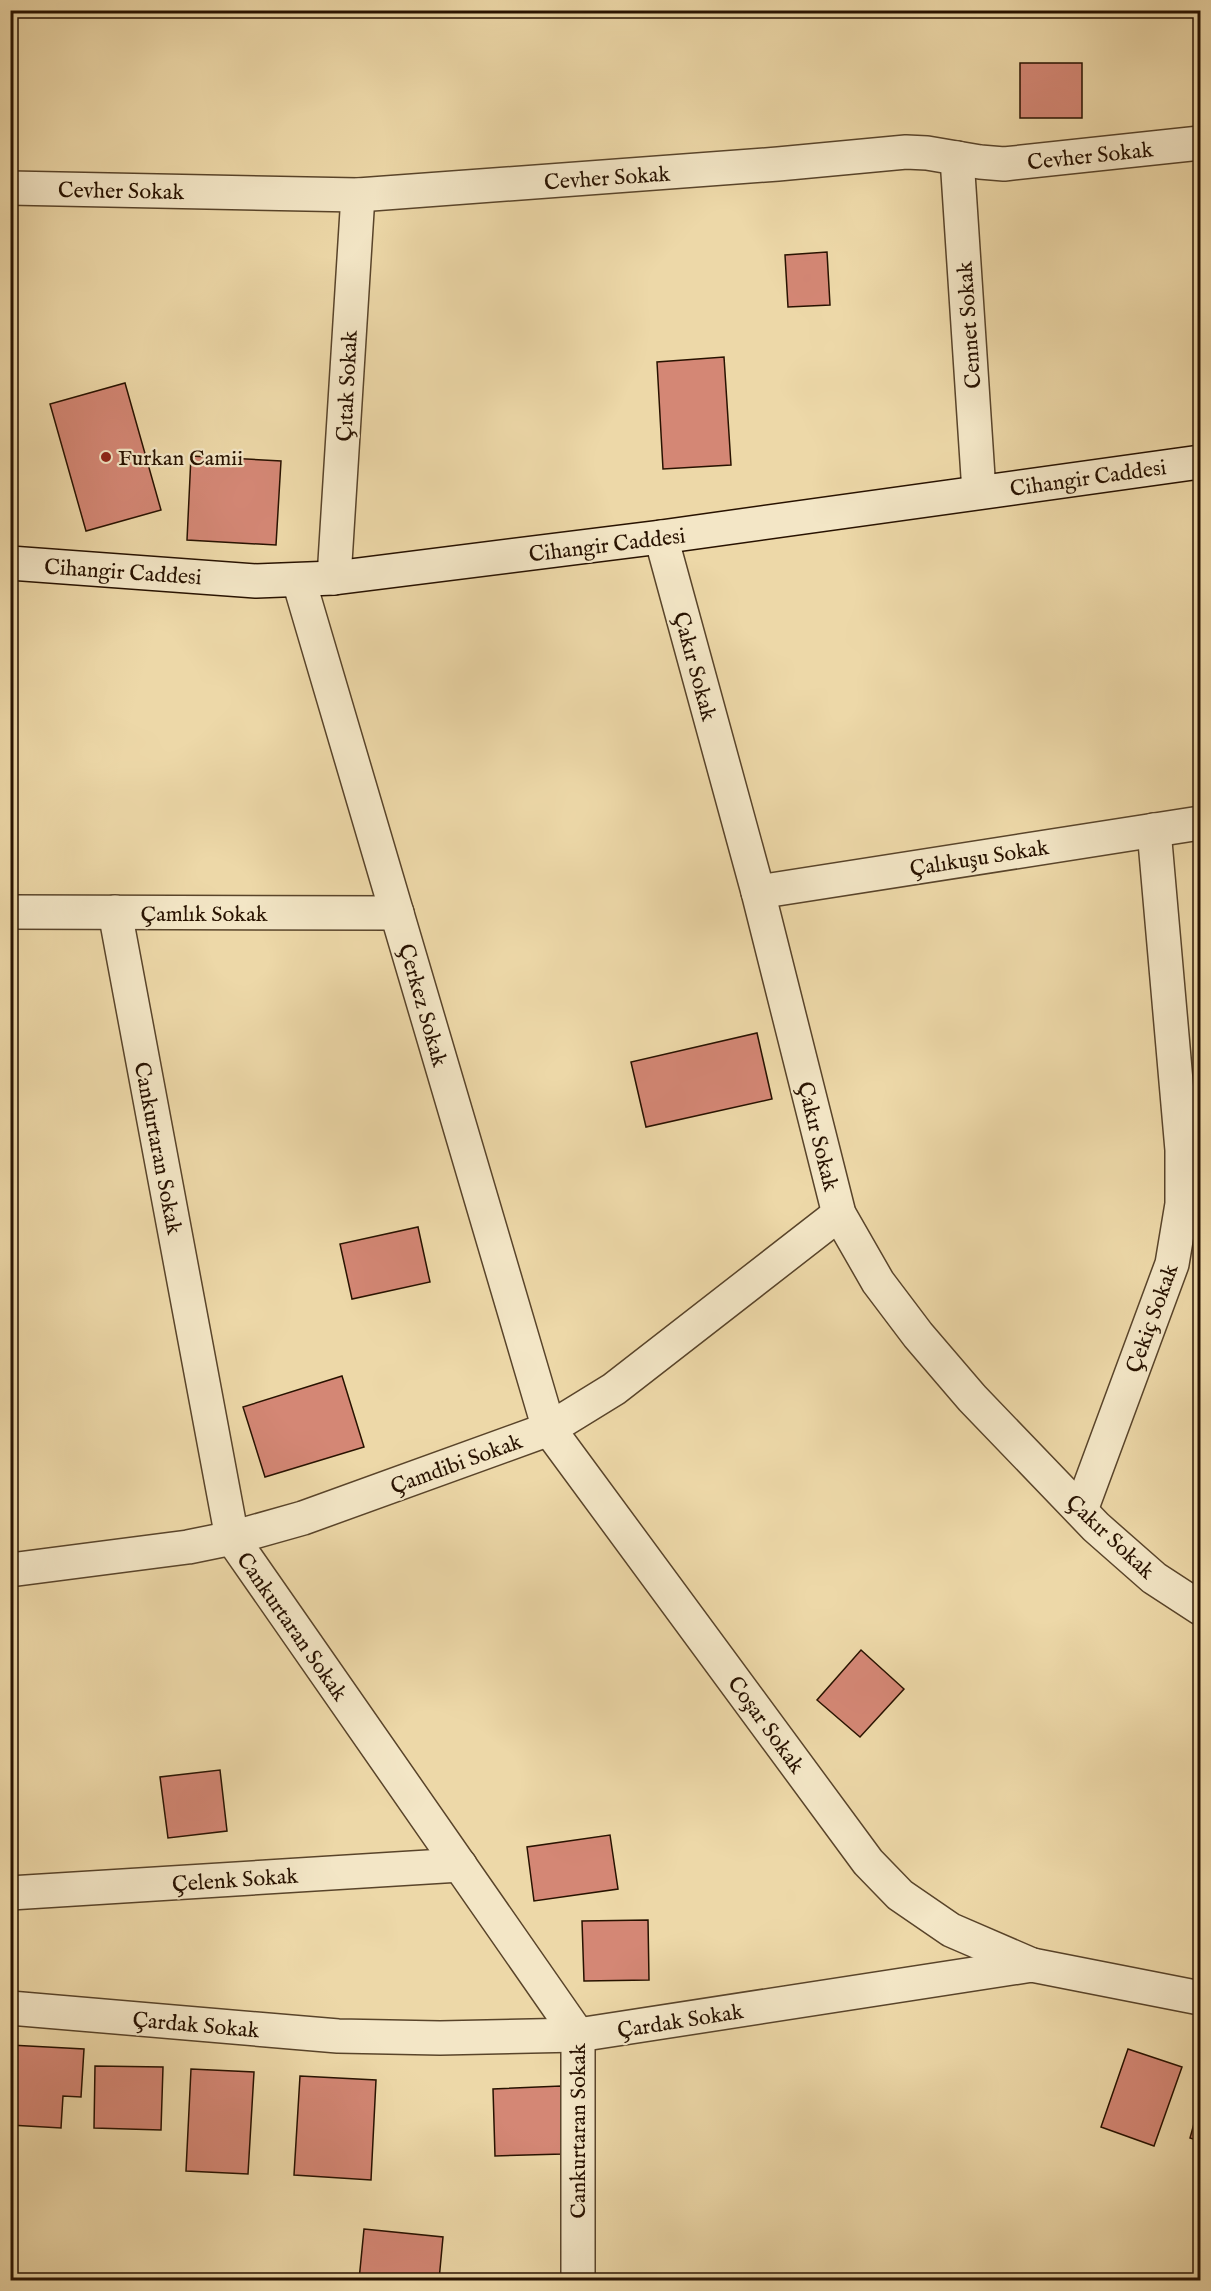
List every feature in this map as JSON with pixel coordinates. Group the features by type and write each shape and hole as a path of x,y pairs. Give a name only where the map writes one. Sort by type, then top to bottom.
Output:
{"street":[{"name":"Cevher Sokak","path":"10,188 358,195 778,164 885,153 927,153 1004,164 1200,143"},
{"name":"Cennet Sokak","path":"957,158 979,492"},
{"name":"Çıtak Sokak","path":"334,578 358,195"},
{"name":"Cihangir Caddesi","path":"10,562 256,581 334,578 661,537 1200,462"},
{"name":"Çakır Sokak","path":"661,537 758,892 839,1214 878,1282 918,1335 972,1398 1096,1527 1154,1578 1200,1608"},
{"name":"Çerkez Sokak","path":"299,580 549,1429"},
{"name":"Çalıkuşu Sokak","path":"758,892 1200,823"},
{"name":"Çekiç Sokak","path":"1081,1510 1172,1264 1182,1204 1182,1150 1154,830"},
{"name":"Çamlık Sokak","path":"10,912 397,913"},
{"name":"Cankurtaran Sokak","path":"115,912 232,1538 578,2035 578,2280"},
{"name":"Çamdibi Sokak","path":"10,1570 188,1547 232,1538 303,1518 549,1429 614,1389 839,1214"},
{"name":"Coşar Sokak","path":"549,1429 868,1863 900,1895 951,1930 1032,1965"},
{"name":"Çelenk Sokak","path":"10,1893 460,1865"},
{"name":"Çardak Sokak","path":"10,2008 338,2036 440,2038 578,2035 1032,1965 1200,1998"}],"building":[{"path":"1020,63 1082,63 1082,118 1020,118"},
{"path":"827,252 830,305 788,307 785,255"},
{"path":"724,357 731,465 663,469 657,362"},
{"name":"Furkan Camii","path":"125,383 161,510 86,531 50,404"},
{"path":"191,456 281,461 276,545 187,540"},
{"path":"757,1033 772,1099 646,1127 631,1062"},
{"path":"418,1227 430,1282 352,1299 340,1244"},
{"path":"342,1376 364,1447 265,1477 243,1407"},
{"path":"861,1650 904,1689 860,1737 817,1700"},
{"path":"220,1770 227,1831 168,1838 160,1777"},
{"path":"610,1835 618,1889 534,1901 527,1847"},
{"path":"648,1920 649,1980 584,1981 582,1921"},
{"path":"10,2045 84,2049 81,2097 63,2096 61,2128 10,2125"},
{"path":"1128,2049 1182,2067 1154,2146 1101,2127"},
{"path":"95,2066 163,2067 161,2130 94,2128"},
{"path":"191,2069 254,2072 248,2174 186,2171"},
{"path":"300,2076 376,2080 371,2180 294,2175"},
{"path":"561,2086 563,2154 495,2156 493,2089"},
{"path":"1200,2102 1200,2141 1190,2138"},
{"path":"364,2229 443,2237 439,2280 359,2280"}],"place":[{"name":"Furkan Camii","path":"106,457"}]}
